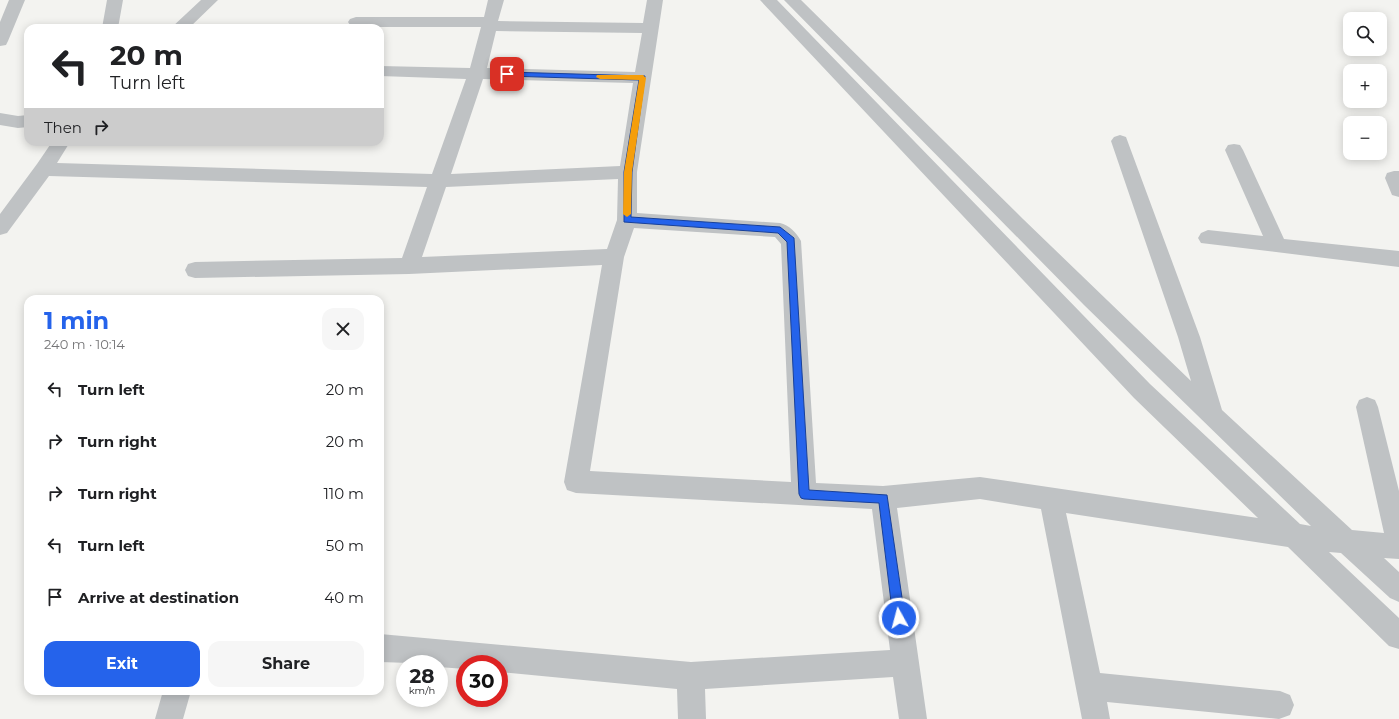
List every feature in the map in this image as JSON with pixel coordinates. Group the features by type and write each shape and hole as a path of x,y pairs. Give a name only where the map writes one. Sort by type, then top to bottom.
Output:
{"street":[{"path":"0,41 17,0"},
{"path":"111,24 115,0"},
{"path":"183,24 210,0"},
{"path":"409,266 477,73 496,0"},
{"path":"655,0 628,172 627,220 614,257 576,482 884,498 980,488 1294,536 1399,547"},
{"path":"768,0 1142,391 1399,636"},
{"path":"792,0 1000,209 1213,418 1399,589"},
{"path":"356,22 650,28"},
{"path":"384,71 643,78"},
{"path":"0,119 24,124"},
{"path":"1120,141 1189,336 1213,418"},
{"path":"0,228 44,169 55,146"},
{"path":"1234,150 1277,245"},
{"path":"44,169 438,181 628,172"},
{"path":"1399,178 1394,178 1399,190"},
{"path":"627,220 780,230 791,241 804,494"},
{"path":"1208,238 1399,259"},
{"path":"195,270 409,266 614,257"},
{"path":"1367,407 1399,542"},
{"path":"884,498 913,719"},
{"path":"1051,499 1096,719"},
{"path":"384,648 691,676 905,663"},
{"path":"691,676 692,719"},
{"path":"1090,686 1280,705"},
{"path":"169,719 176,695"}],"slow traffic":[{"path":"600,77 643,78 628,172 627,214"}],"route":[{"path":"507,74 643,78 628,172 627,220 780,230 791,241 804,494 884,498 899,618"}]}
